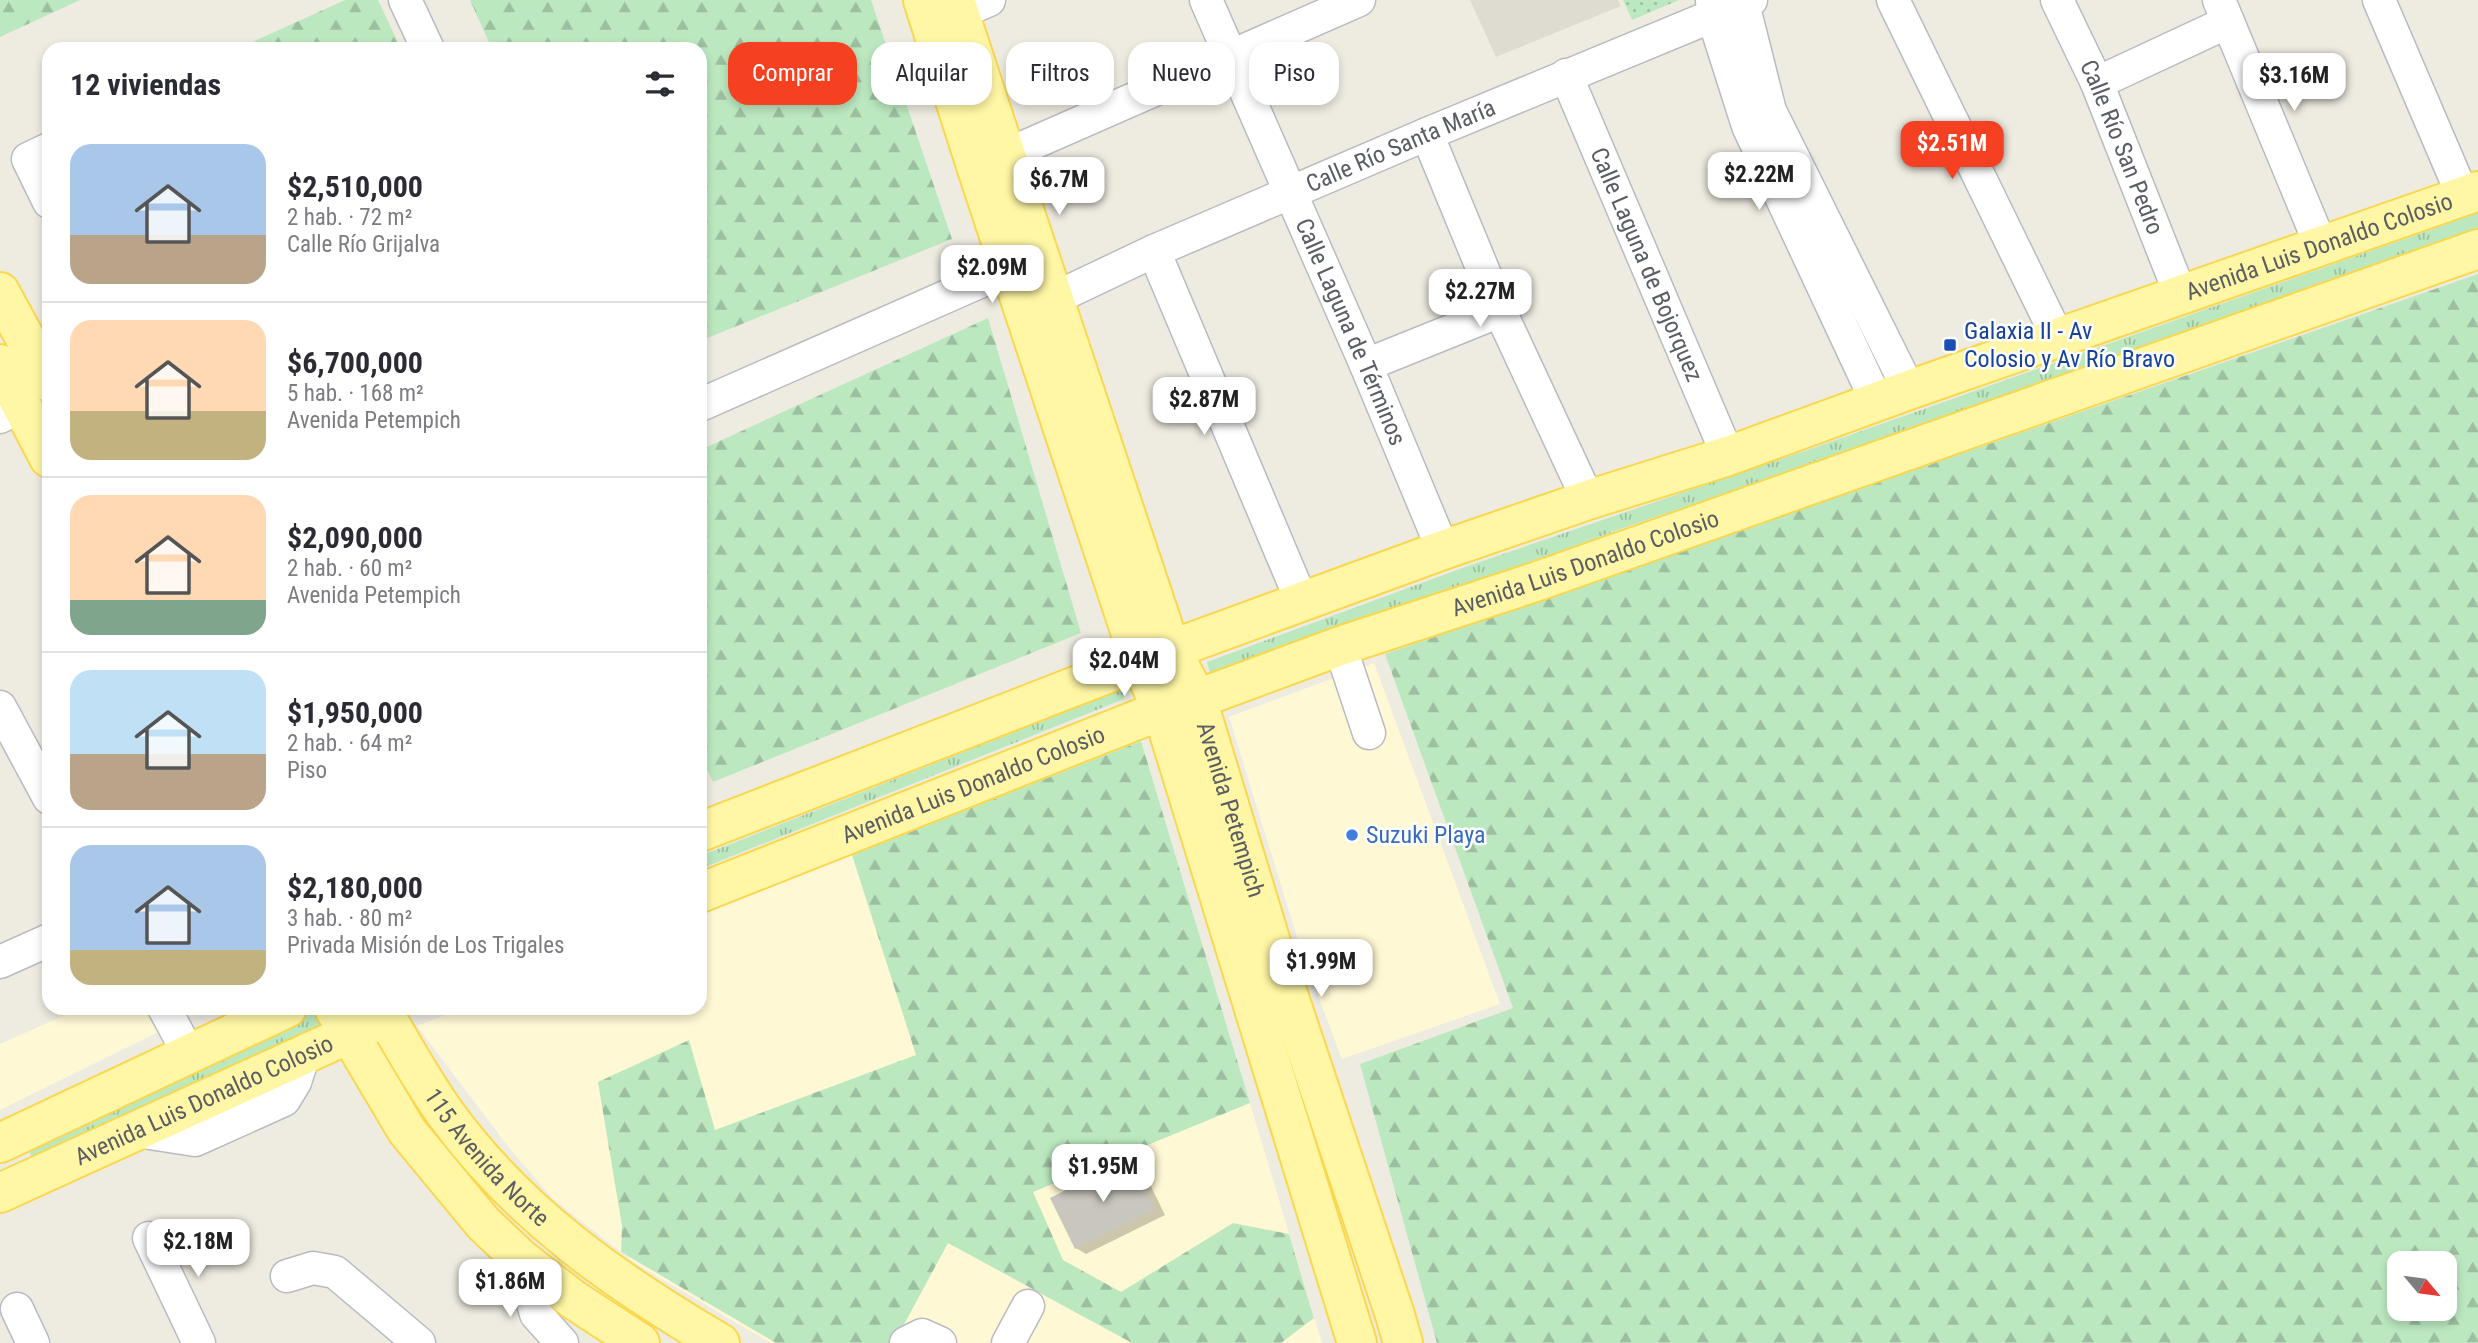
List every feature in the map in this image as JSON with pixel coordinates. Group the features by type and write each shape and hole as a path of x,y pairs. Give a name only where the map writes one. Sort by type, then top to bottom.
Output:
{"main road":[{"name":"Avenida Petempich","path":"923,0 1011,268 1156,656 1180,705 1273,949 1399,1329"},
{"name":"Avenida Petempich","path":"968,4 1006,155 1053,299 1156,656"},
{"name":"Avenida Luis Donaldo Colosio","path":"707,823 1443,550 1728,456 2470,194"},
{"name":"Avenida Luis Donaldo Colosio","path":"707,889 1180,705 1340,646 1535,582 2478,249"},
{"path":"0,292 33,392 42,429"},
{"path":"0,364 33,392"},
{"name":"Avenida Petempich","path":"1180,705 1350,1340"},
{"name":"Avenida Luis Donaldo Colosio","path":"0,1143 272,1015"},
{"name":"Avenida Luis Donaldo Colosio","path":"5,1178 137,1131 304,1054 342,1021 372,1015"},
{"name":"115 Avenida Norte","path":"394,1015 447,1117 518,1198 575,1249 677,1318 720,1343"},
{"name":"115 Avenida Norte","path":"342,1021 407,1131 483,1223 521,1259 574,1300 640,1343"}],"street":[{"path":"405,0 425,42"},
{"name":"Calle Laguna de Términos","path":"1206,0 1223,42"},
{"path":"1235,56 1359,0"},
{"path":"1893,0 2058,338"},
{"name":"Calle Río San Pedro","path":"2057,0 2097,83 2181,296"},
{"path":"2379,0 2470,194"},
{"path":"1732,4 1770,111 1893,396"},
{"name":"Calle Río Santa María","path":"1053,299 1154,251 1732,4"},
{"path":"2097,83 2223,11 2321,246"},
{"name":"Calle Laguna de Términos","path":"1235,69 1366,365 1443,550"},
{"name":"Calle Laguna de Bojorquez","path":"1566,75 1728,456"},
{"path":"1006,155 1128,102"},
{"path":"1427,134 1500,310 1588,500"},
{"path":"42,152 28,159 42,188"},
{"path":"1154,251 1302,602"},
{"path":"707,402 1011,268"},
{"path":"1366,365 1500,310"},
{"path":"1340,646 1369,733"},
{"path":"0,708 42,785"},
{"path":"0,962 42,943"},
{"path":"168,1015 189,1054"},
{"path":"149,1238 199,1343"},
{"path":"521,1259 536,1314 562,1343"},
{"path":"287,1276 313,1268 335,1272 419,1343"},
{"path":"1009,1343 1028,1306"},
{"path":"16,1309 33,1343"},
{"path":"1350,1340 1399,1329"},
{"path":"906,1343 922,1335 940,1343"}],"shaded area":[{"path":"1470,0 1618,0 1621,6 1496,57"},
{"name":"Suzuki Playa","path":"1374,663 1500,1004 1342,1059 1302,953 1229,717"},
{"path":"1141,741 1322,1343 771,1343 638,1265 554,1200 510,1149 417,1026 445,1015 707,1015 707,911"},
{"path":"65,1015 193,1015 0,1110 0,1044"}],"green space":[{"path":"0,0 80,0 0,37"},
{"path":"345,0 378,0 398,42 252,42"},
{"path":"470,0 871,0 885,42 871,42 871,105 907,105 952,239 707,338 707,42 489,42"},
{"path":"1623,0 1679,0 1632,20"},
{"path":"2478,213 2478,236 1626,527 1212,680 1207,662 1465,567 1816,447"},
{"path":"2478,274 2478,1343 1437,1343 1360,1064 1513,1008 1385,654"},
{"path":"988,318 1081,633 713,782 707,770 707,447"},
{"path":"1121,690 1125,693 1124,699 707,866 707,853"},
{"path":"1141,741 1250,1103 1033,1192 1063,1260 1121,1292 1233,1223 1289,1234 1314,1318 1281,1343 1132,1343 948,1243 894,1343 776,1343 621,1252 622,1226 598,1082 689,1040 715,1130 916,1055 852,855"},
{"path":"305,1015 321,1015 322,1024 33,1160 28,1148"}],"building":[{"path":"1130,1158 1155,1209 1075,1249 1050,1198"}],"place":[{"name":"Galaxia II - Av Colosio y Av Río Bravo","path":"1950,345"},
{"name":"Suzuki Playa","path":"1352,835"}]}
